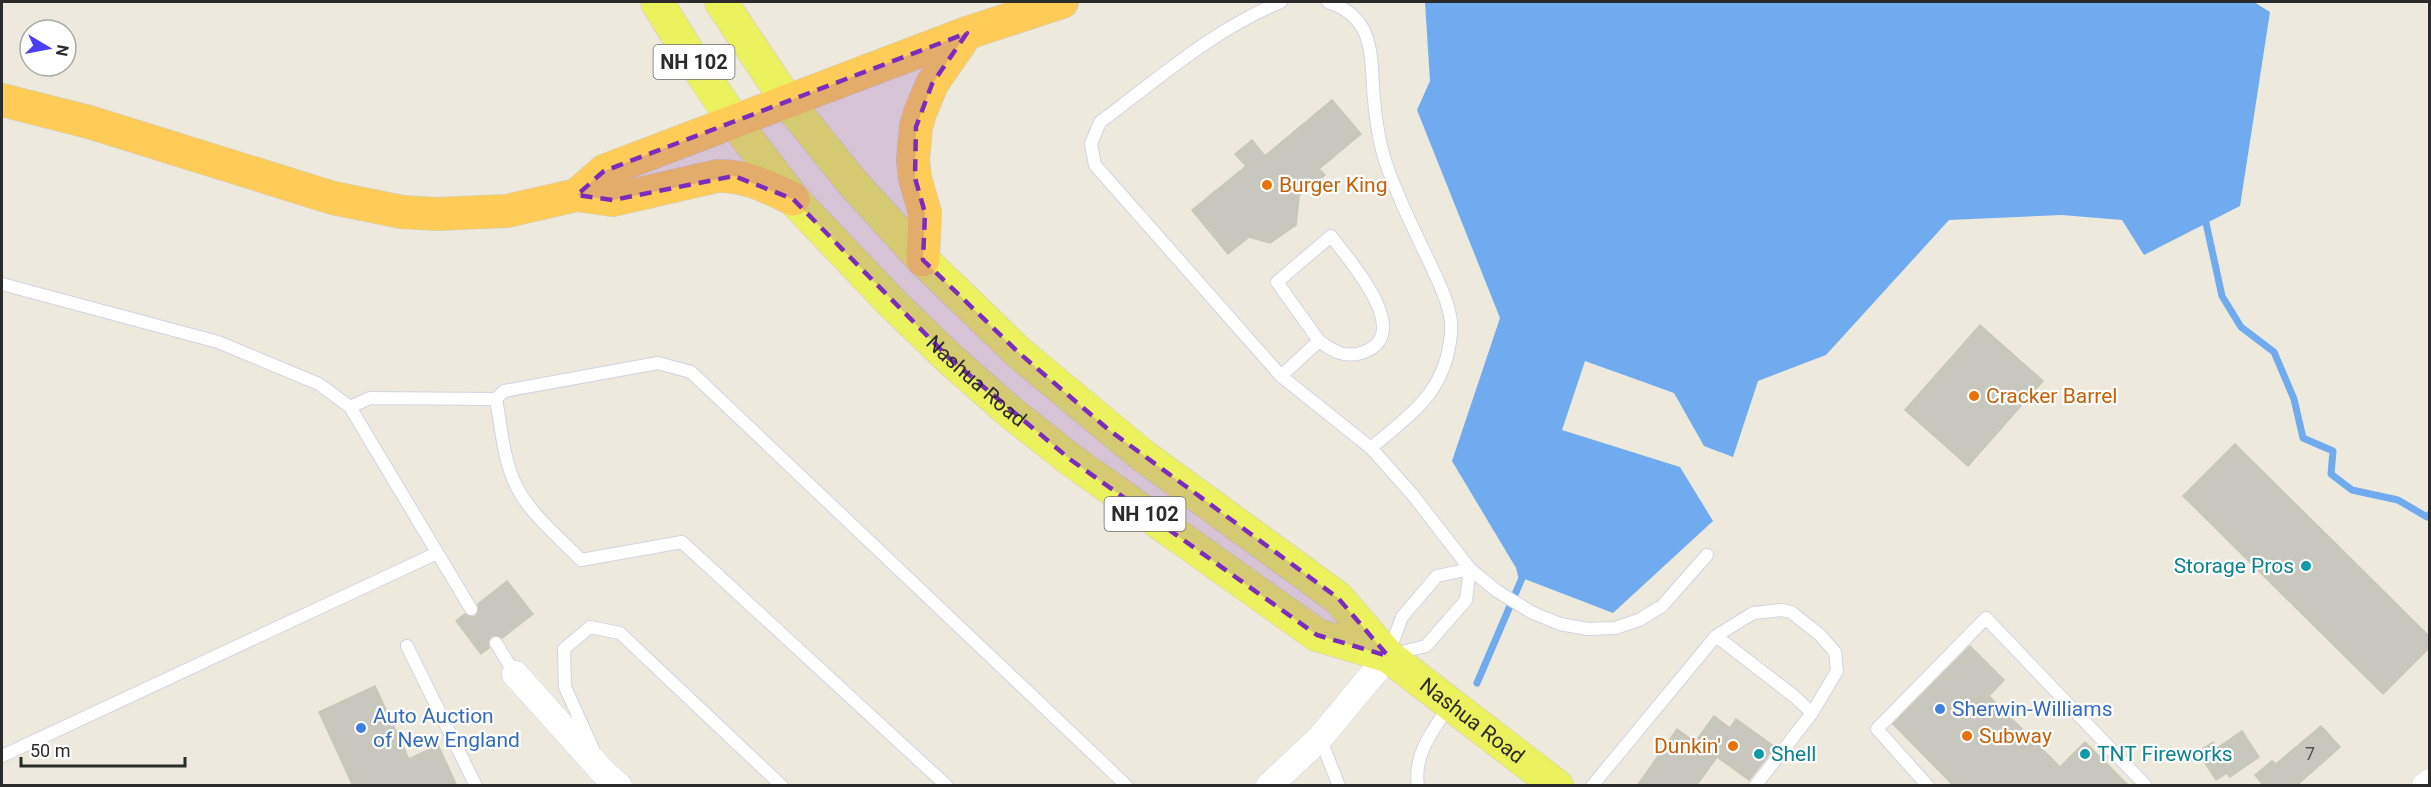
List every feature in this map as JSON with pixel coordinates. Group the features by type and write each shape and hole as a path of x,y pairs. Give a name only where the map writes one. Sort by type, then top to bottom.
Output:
{"highway":[{"path":"577,195 604,171 967,33 1062,2"},
{"path":"923,261 925,213 915,178 913,160 916,127 932,84 967,33"},
{"path":"2,100 100,126 333,198 390,210 436,214 507,211 577,195 613,200 705,178 734,176 758,182 793,199"}],"main road":[{"name":"Nashua Road","path":"657,2 735,121 793,199 884,295 949,358 1009,411 1071,460 1317,635 1388,656"},
{"name":"Nashua Road","path":"721,2 787,101 851,181 923,261 1018,352 1109,430 1338,598 1388,656 1549,783"}],"street":[{"path":"1269,786 1320,738 1388,656"},
{"path":"515,674 611,779"},
{"path":"2425,786 2430,782"}],"lane":[{"path":"1281,2 1261,10 1220,34 1100,122 1090,144 1095,165 1281,376 1371,448 1412,494 1470,569 1497,591 1531,612 1560,624 1588,629 1623,626 1639,620 1662,606 1707,555"},
{"path":"1328,2 1350,13 1360,24 1367,38 1372,59 1378,128 1386,164 1446,300 1452,329 1443,373 1432,391 1410,415 1371,448"},
{"path":"1331,236 1380,305 1383,323 1379,339 1370,350 1354,355 1335,353 1319,341 1277,282 1331,236"},
{"path":"2,284 218,342 319,384 350,407 471,609"},
{"path":"1281,376 1319,341"},
{"path":"350,407 370,398 496,399 504,391 658,363 691,372 1127,786"},
{"path":"496,399 514,482 529,505 581,560 682,542 947,786"},
{"path":"2,756 437,553"},
{"path":"1388,656 1426,646 1466,600 1470,569"},
{"path":"1388,656 1402,617 1437,576 1470,569"},
{"path":"1592,786 1716,636 1753,614 1781,610 1791,612 1821,635 1835,652 1837,671 1812,713 1758,781"},
{"path":"1928,786 1877,729 1986,618 2146,786"},
{"path":"611,779 565,687 564,649 590,627 620,633 782,786"},
{"path":"1716,636 1795,697 1812,713"},
{"path":"496,643 515,674"},
{"path":"407,646 476,786"},
{"path":"1418,786 1416,771 1419,755 1450,704"},
{"path":"1320,738 1339,786"}],"highlighted area":[{"path":"967,33 932,84 916,127 915,178 925,213 923,260 1018,352 1109,430 1338,598 1388,656 1317,635 1071,460 949,358 793,199 734,176 613,200 577,195 604,171"}],"water":[{"path":"1425,2 2254,2 2270,12 2240,206 2144,255 2122,220 2062,215 1949,220 1826,355 1758,381 1733,457 1704,446 1674,393 1585,361 1562,430 1680,467 1713,521 1613,613 1522,578 1452,461 1500,318 1417,110 1430,81"}],"building":[{"name":"Burger King","path":"1332,100 1361,134 1319,169 1325,175 1299,196 1296,225 1270,243 1249,237 1228,254 1192,210 1246,166 1235,154 1252,140 1265,156"},
{"name":"Cracker Barrel","path":"1980,325 2043,381 1968,466 1905,410"},
{"name":"Storage Pros","path":"2235,444 2430,637 2430,647 2383,694 2183,496"},
{"path":"507,581 533,614 502,638 496,635 491,636 488,643 489,648 481,654 456,621 465,614 471,617 476,616 479,609 478,604"},
{"path":"1970,646 2004,680 1989,696 2060,767 2085,742 2129,786 1954,786 1893,724"},
{"name":"Auto Auction of New England","path":"375,686 409,759 438,745 457,786 353,786 319,712"},
{"path":"1714,716 1730,728 1736,719 1775,747 1749,780 1717,757 1696,786 1637,786 1677,729 1695,742"},
{"path":"2321,726 2340,747 2296,786 2264,786 2255,775 2272,761 2276,764"},
{"path":"2242,731 2259,757 2230,777 2227,773 2216,780 2198,752 2213,742 2217,748"}],"waterway":[{"path":"2200,217 2206,223 2222,296 2241,327 2274,352 2294,399 2303,438 2333,451 2331,474 2352,490 2398,500 2427,517 2430,514"},
{"path":"1477,683 1522,578 1520,569"}],"place":[{"name":"Burger King","path":"1267,185"},
{"name":"Cracker Barrel","path":"1974,396"},
{"name":"Storage Pros","path":"2306,566"},
{"name":"Sherwin-Williams","path":"1940,709"},
{"name":"Auto Auction of New England","path":"361,728"},
{"name":"Subway","path":"1967,736"},
{"name":"Dunkin'","path":"1733,746"},
{"name":"Shell","path":"1759,754"},
{"name":"TNT Fireworks","path":"2085,754"}]}
